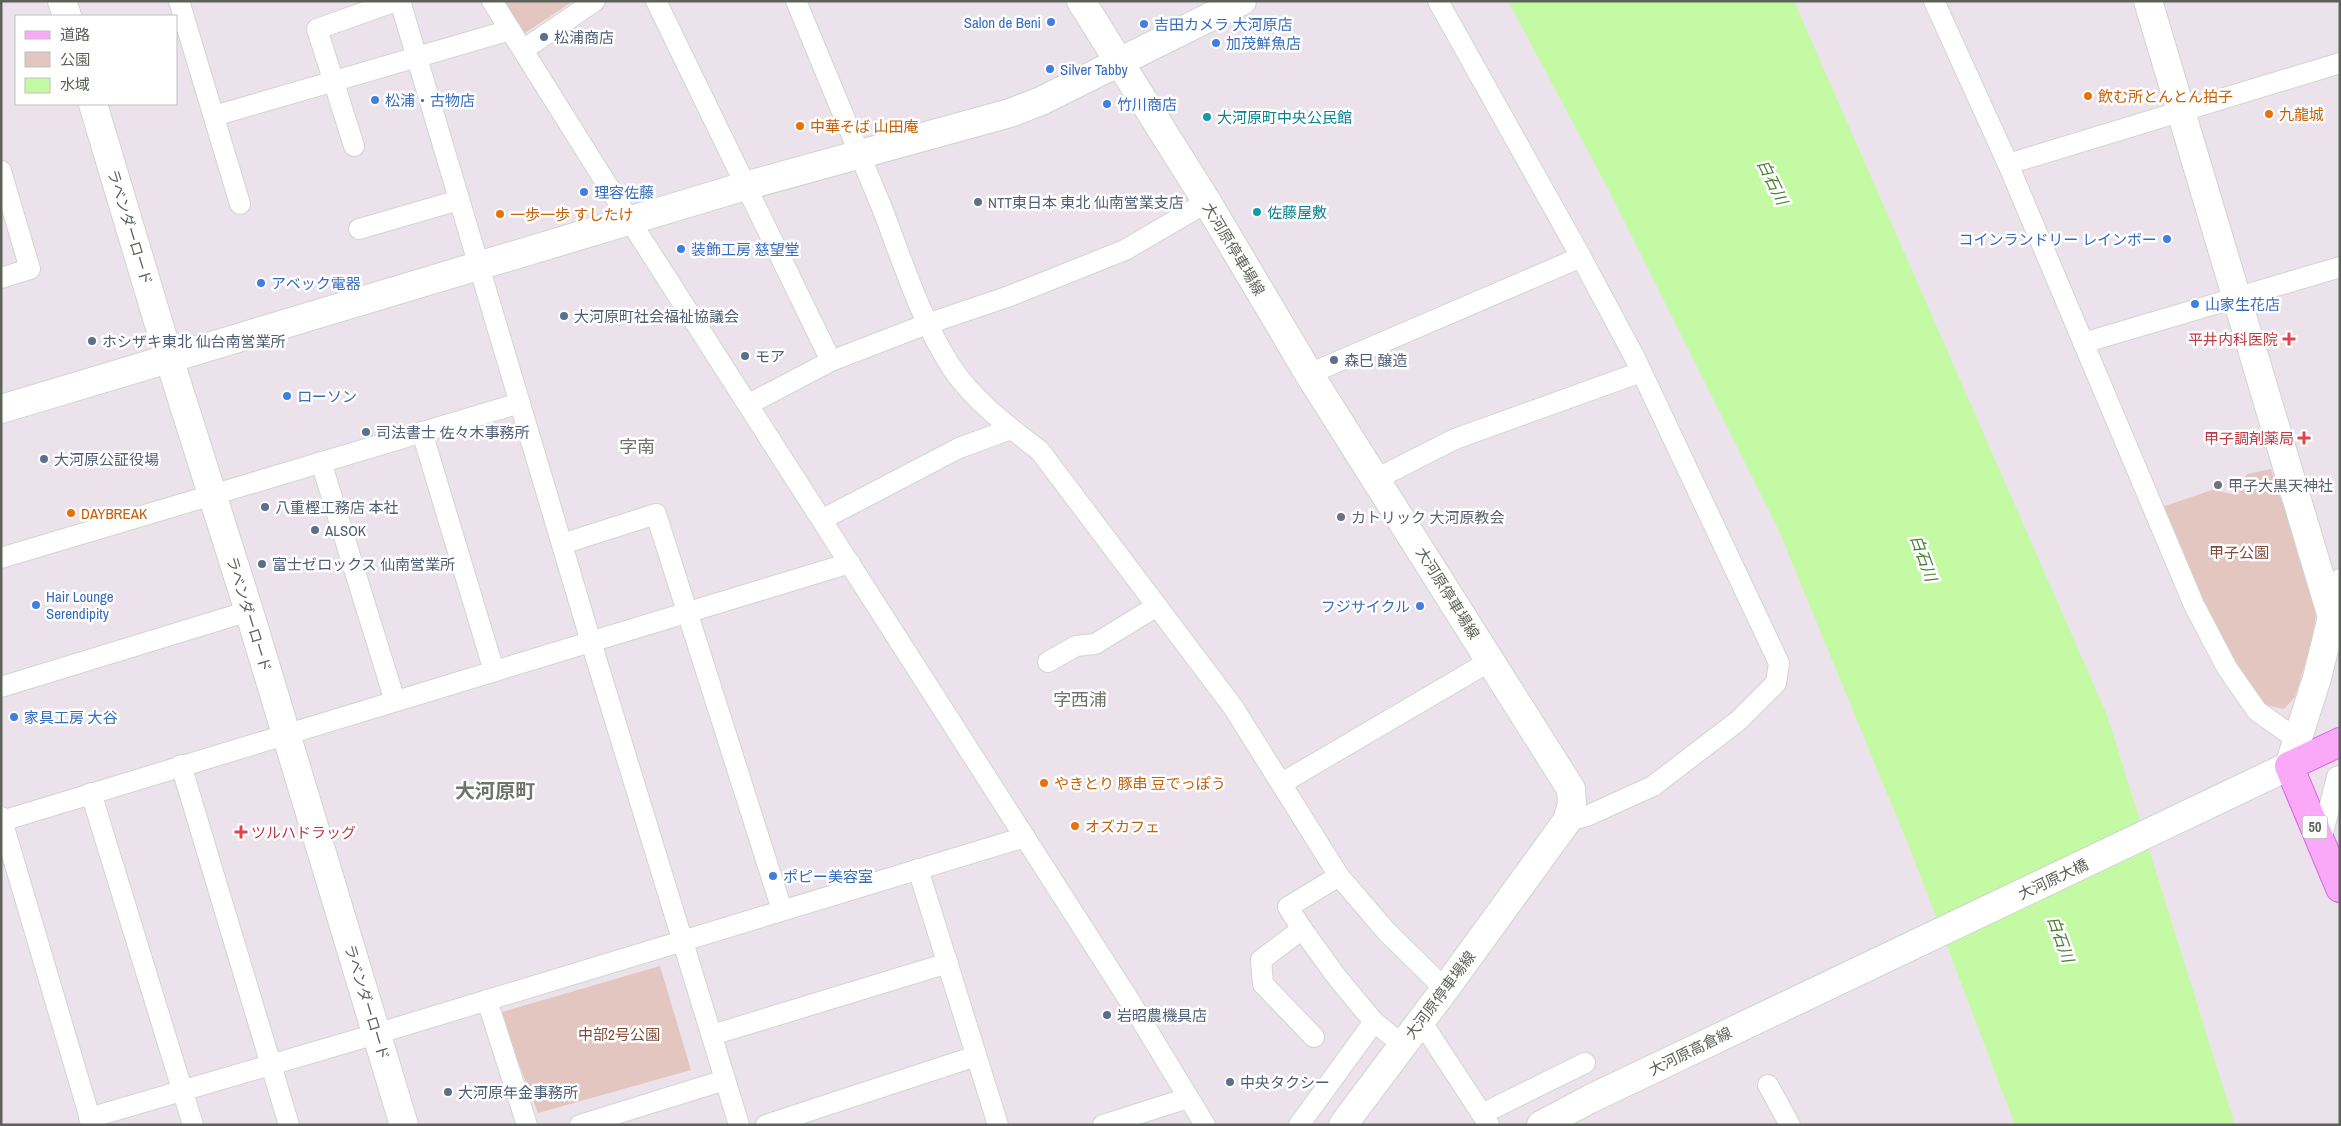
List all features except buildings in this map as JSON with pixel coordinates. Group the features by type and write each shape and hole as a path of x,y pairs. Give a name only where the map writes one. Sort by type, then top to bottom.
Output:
{"main road":[{"path":"2289,766 2340,742"},
{"name":"50","path":"2289,766 2340,888"}],"street":[{"path":"62,1 67,15"},
{"path":"179,1 240,204"},
{"path":"354,146 317,29 398,1 417,58 591,642 739,1125"},
{"path":"492,1 629,220 823,519 1131,1003 1205,1125"},
{"path":"523,50 595,1"},
{"path":"656,1 831,361"},
{"path":"796,1 927,324 953,369 975,396 1011,429 1040,451 1233,707 1339,876 1386,931 1445,990"},
{"name":"大河原停車場線","path":"1081,1 1207,202 1309,374 1572,789 1572,804 1567,821 1445,990 1343,1125"},
{"path":"1,409 479,267 629,220 1010,113 1041,101 1242,1"},
{"path":"1438,1 1582,257 1641,372 1779,663 1776,683 1738,721 1653,786 1587,816 1567,821"},
{"path":"1934,1 2008,164 2194,605 2223,660 2256,711 2298,740"},
{"path":"2148,1 2332,617"},
{"path":"214,116 334,83 510,30"},
{"path":"2008,164 2340,63"},
{"name":"ラベンダーロード","path":"93,105 404,1125"},
{"path":"1,172 30,269 1,278"},
{"path":"359,230 459,200"},
{"path":"749,404 831,361 927,324 1007,297 1125,250 1207,202"},
{"path":"1309,374 1582,257"},
{"path":"2083,343 2340,267"},
{"path":"1376,479 1455,439 1641,372"},
{"path":"1,558 520,403"},
{"path":"823,519 959,448 1011,429"},
{"path":"422,432 494,671"},
{"path":"322,462 395,701"},
{"path":"562,544 656,514 782,910"},
{"path":"850,563 2,819 90,1121 269,1064 376,1034 1025,837"},
{"path":"2289,766 2317,678 2340,579"},
{"path":"1048,662 1076,646 1095,644 1157,606"},
{"path":"1,687 249,612"},
{"path":"1282,783 1490,661"},
{"path":"181,765 269,1064 289,1125"},
{"name":"大河原大橋","path":"1841,979 2289,766"},
{"path":"2321,840 2337,777 2340,776"},
{"path":"91,793 193,1125"},
{"path":"918,869 998,1125"},
{"path":"1339,876 1288,907 1336,976 1374,1022 1403,1045"},
{"path":"1302,929 1261,960 1263,984 1314,1037"},
{"path":"712,1035 948,963"},
{"name":"大河原高倉線","path":"1541,1125 1590,1099 1841,979"},
{"path":"487,1000 527,1125"},
{"path":"1421,1021 1486,1119 1585,1063"},
{"path":"1299,1125 1374,1022"},
{"path":"766,1125 976,1056"},
{"path":"580,1125 633,1117 725,1080"},
{"path":"1768,1085 1785,1123"},
{"path":"1103,1125 1188,1098"}],"green space":[{"path":"501,1 573,1 522,35"},
{"name":"甲子公園","path":"2271,469 2317,607 2312,642 2295,697 2284,709 2261,704 2229,659 2159,508 2212,490 2233,494 2247,474"},
{"name":"中部2号公園","path":"660,966 691,1070 538,1113 499,1013"}],"water":[{"name":"白石川","path":"1508,1 1794,1 2107,715 2235,1125 2015,1125 1912,854 1779,531 1605,183"}],"place":[{"name":"Salon de Beni","path":"1051,22"},
{"name":"吉田カメラ 大河原店","path":"1144,24"},
{"name":"松浦商店","path":"544,37"},
{"name":"加茂鮮魚店","path":"1216,43"},
{"name":"Silver Tabby","path":"1050,69"},
{"name":"飲む所とんとん拍子","path":"2088,96"},
{"name":"松浦・古物店","path":"375,100"},
{"name":"竹川商店","path":"1107,104"},
{"name":"九龍城","path":"2269,114"},
{"name":"大河原町中央公民館","path":"1207,117"},
{"name":"中華そば 山田庵","path":"800,126"},
{"name":"理容佐藤","path":"584,192"},
{"name":"NTT東日本 東北 仙南営業支店","path":"978,202"},
{"name":"佐藤屋敷","path":"1257,212"},
{"name":"一歩一歩 すしたけ","path":"500,214"},
{"name":"コインランドリー レインボー","path":"2167,239"},
{"name":"装飾工房 慈望堂","path":"681,249"},
{"name":"アベック電器","path":"261,283"},
{"name":"山家生花店","path":"2195,304"},
{"name":"大河原町社会福祉協議会","path":"564,316"},
{"name":"平井内科医院","path":"2289,339"},
{"name":"ホシザキ東北 仙台南営業所","path":"92,341"},
{"name":"モア","path":"745,356"},
{"name":"森巳 醸造","path":"1334,360"},
{"name":"ローソン","path":"287,396"},
{"name":"司法書士 佐々木事務所","path":"366,432"},
{"name":"甲子調剤薬局","path":"2304,438"},
{"name":"大河原公証役場","path":"44,459"},
{"name":"甲子大黒天神社","path":"2218,485"},
{"name":"八重樫工務店 本社","path":"265,507"},
{"name":"DAYBREAK","path":"71,513"},
{"name":"カトリック 大河原教会","path":"1341,517"},
{"name":"ALSOK","path":"315,530"},
{"name":"富士ゼロックス 仙南営業所","path":"262,564"},
{"name":"Hair Lounge Serendipity","path":"36,605"},
{"name":"フジサイクル","path":"1420,606"},
{"name":"家具工房 大谷","path":"14,717"},
{"name":"やきとり 豚串 豆でっぽう","path":"1044,783"},
{"name":"オズカフェ","path":"1075,826"},
{"name":"ツルハドラッグ","path":"241,832"},
{"name":"ポピー美容室","path":"773,876"},
{"name":"岩昭農機具店","path":"1107,1015"},
{"name":"中央タクシー","path":"1230,1082"},
{"name":"大河原年金事務所","path":"448,1092"}],"district":[{"name":"字南","path":"637,446"},
{"name":"字西浦","path":"1080,699"},
{"name":"大河原町","path":"495,790"}]}
